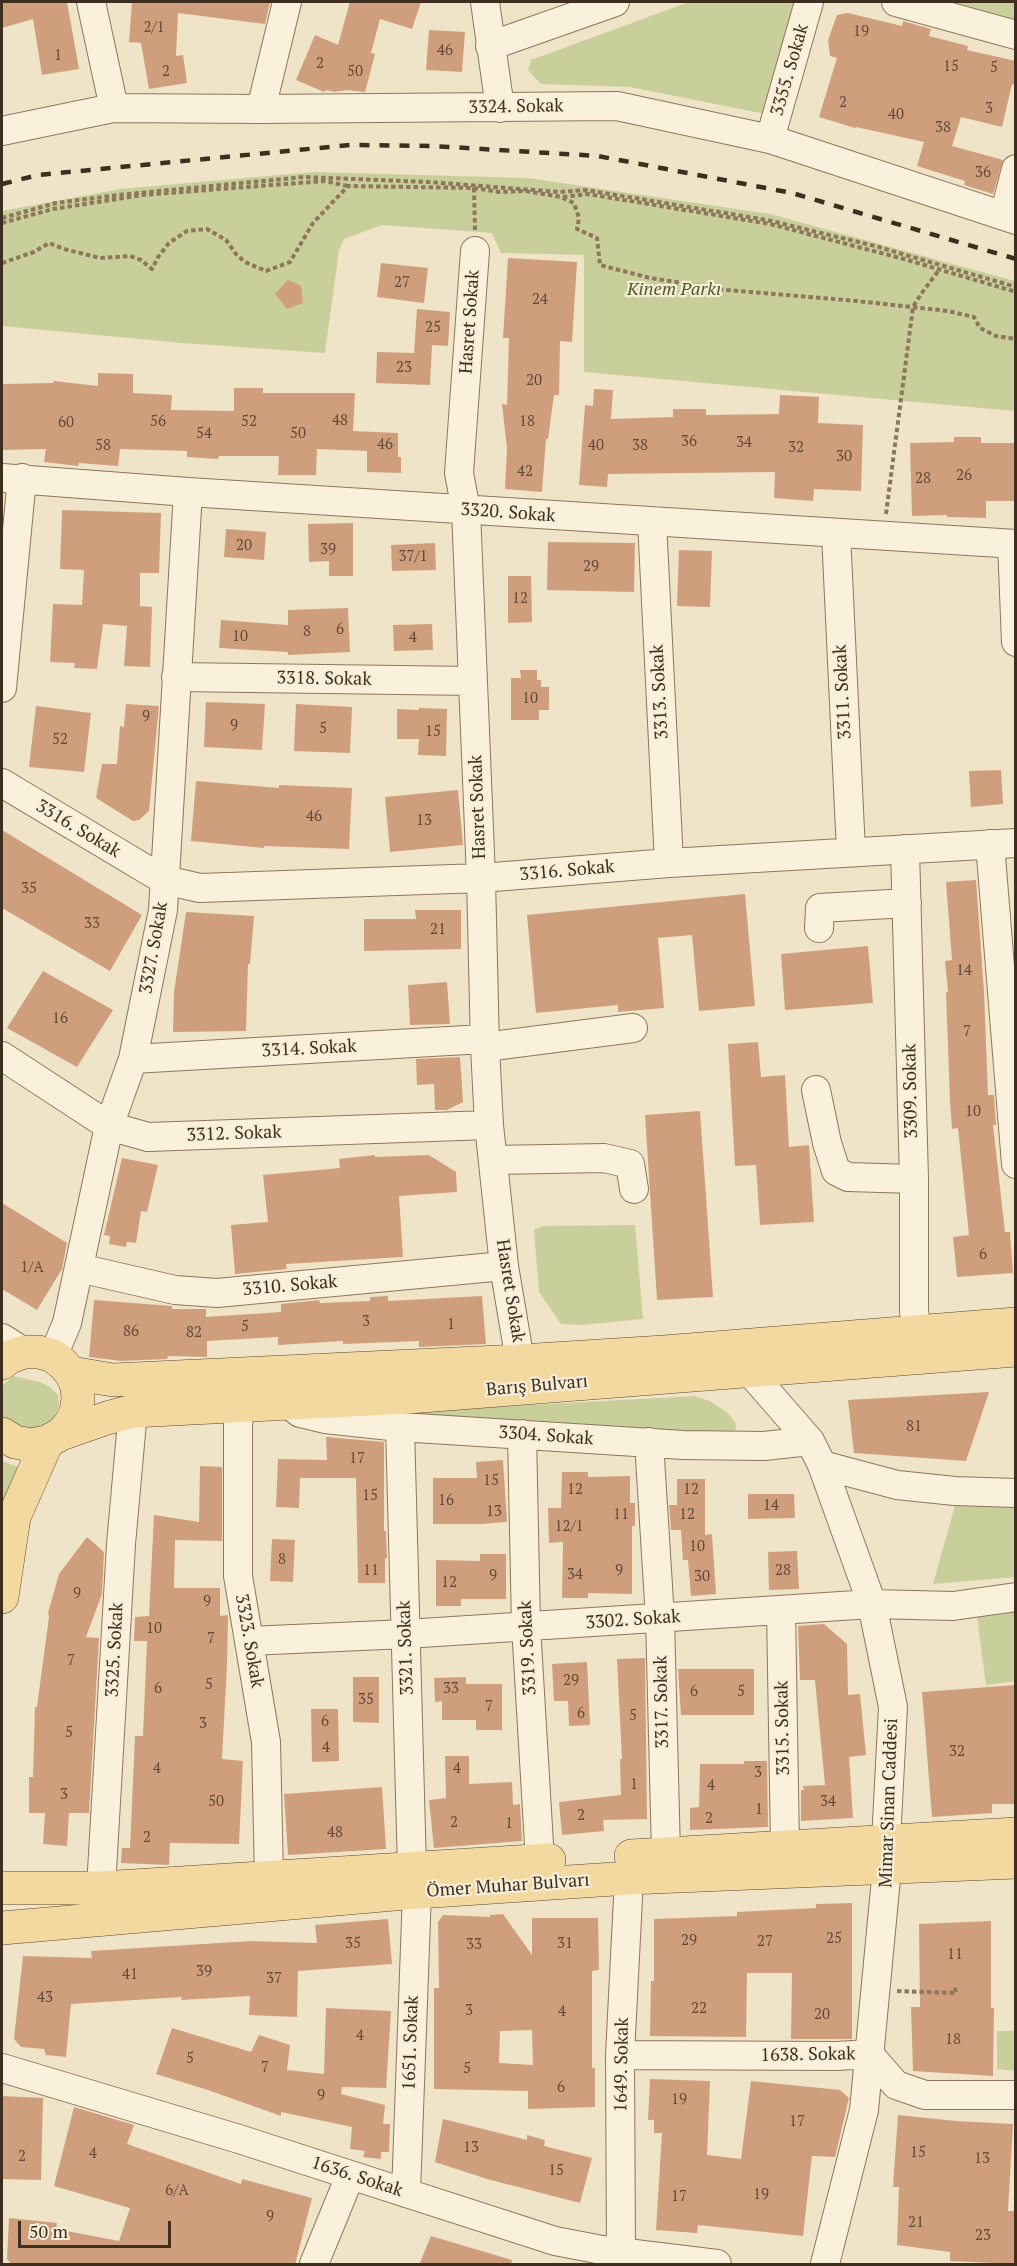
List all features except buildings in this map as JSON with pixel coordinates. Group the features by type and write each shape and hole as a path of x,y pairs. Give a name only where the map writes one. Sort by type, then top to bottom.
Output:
{"main road":[{"name":"Barış Bulvarı","path":"30,1356 105,1380 520,1361 1016,1324"},
{"name":"Barış Bulvarı","path":"2,1434 15,1442 31,1445 106,1418 134,1411 408,1397 1016,1350"},
{"path":"2,1597 14,1517 54,1438 70,1424 76,1412 78,1399 76,1386 30,1356"},
{"name":"Ömer Muhar Bulvarı","path":"2,1888 101,1888 269,1877 414,1880 629,1878 886,1854 1016,1834"},
{"name":"Ömer Muhar Bulvarı","path":"2,1928 414,1880 540,1861 785,1846 1016,1862"}],"street":[{"path":"91,2 114,108"},
{"path":"261,109 286,2"},
{"path":"485,2 500,108"},
{"path":"490,46 615,2"},
{"name":"3355. Sokak","path":"770,138 809,2"},
{"path":"896,2 1016,35"},
{"name":"3324. Sokak","path":"2,131 114,108 617,106 770,138 1010,218"},
{"path":"1010,218 1016,169"},
{"name":"Hasret Sokak","path":"475,252 459,473 466,510 481,878 484,1043 489,1125 504,1266 520,1361"},
{"path":"2,688 12,478"},
{"name":"3320. Sokak","path":"12,478 188,492 1014,544"},
{"name":"3327. Sokak","path":"30,1356 67,1323 109,1126 133,1059 163,910 188,492"},
{"name":"3313. Sokak","path":"652,521 669,863"},
{"name":"3311. Sokak","path":"836,533 851,852"},
{"path":"1014,544 1016,642"},
{"name":"3318. Sokak","path":"176,677 473,681"},
{"name":"3316. Sokak","path":"2,783 164,880 200,888 481,878 669,863 1003,843"},
{"path":"1003,843 1016,1164"},
{"name":"3309. Sokak","path":"905,849 914,1179 914,1311 917,1333"},
{"path":"819,928 820,908 907,903"},
{"name":"3314. Sokak","path":"133,1059 484,1043 633,1028"},
{"name":"3312. Sokak","path":"2,1056 109,1126 148,1137 489,1125"},
{"path":"816,1090 827,1143 836,1171 848,1177 914,1179"},
{"path":"493,1160 604,1158 630,1164 634,1189"},
{"name":"3310. Sokak","path":"79,1268 175,1290 217,1293 504,1266"},
{"name":"Mimar Sinan Caddesi","path":"749,1371 816,1454 872,1604 892,1707 886,1854 864,2110 825,2265"},
{"name":"3304. Sokak","path":"287,1403 300,1413 325,1419 400,1427 683,1446 764,1446 816,1454 897,1485 955,1491 1016,1492"},
{"name":"3323. Sokak","path":"241,1405 238,1424 238,1576 266,1742 269,1877"},
{"name":"3325. Sokak","path":"101,1888 121,1544 134,1411"},
{"name":"3321. Sokak","path":"400,1427 414,1880"},
{"name":"3319. Sokak","path":"522,1434 526,1626 540,1861"},
{"name":"3317. Sokak","path":"649,1442 660,1618 666,1854"},
{"name":"3302. Sokak","path":"249,1641 406,1634 872,1604 953,1606 1016,1597"},
{"name":"3315. Sokak","path":"781,1610 785,1846"},
{"name":"1649. Sokak","path":"621,2253 620,2055 629,1878"},
{"name":"1651. Sokak","path":"406,2193 414,1880"},
{"name":"1638. Sokak","path":"620,2055 837,2056 869,2054 896,2085 924,2095 1016,2096"},
{"name":"1636. Sokak","path":"2,2068 239,2139 555,2241 621,2253 717,2265"},
{"path":"314,2265 350,2176"}],"path":[{"path":"2,220 57,203 304,177 453,183 560,192 594,191 767,220 875,246 1016,290"},
{"path":"2,220 53,209 143,195 324,181 348,186"},
{"path":"474,188 475,252"},
{"path":"561,197 588,194 770,224 1016,290"},
{"path":"883,536 914,307 939,270"},
{"path":"875,1991 956,1993 956,1987"}],"green space":[{"path":"689,2 799,2 765,114 630,87 541,84 528,70 531,60"},
{"path":"959,2 1015,3 1015,21 956,5"},
{"name":"Kinem Parkı","path":"313,172 528,178 770,214 1015,281 1015,411 584,372 584,255 501,253 492,233 382,225 344,239 339,250 325,353 182,343 2,326 2,211 120,189"},
{"path":"635,1225 643,1319 583,1325 561,1324 539,1292 534,1230 543,1226"},
{"path":"13,1376 40,1382 50,1387 58,1395 59,1405 52,1424 36,1435 2,1423 2,1386"},
{"path":"695,1396 710,1401 728,1413 736,1424 735,1436 365,1414"},
{"path":"2,1461 19,1467 2,1531"},
{"path":"956,1502 1015,1502 1015,1577 933,1584"},
{"path":"1015,1606 1015,1681 986,1685 976,1609"},
{"path":"997,2031 1015,2031 1015,2071 997,2069"}],"railway":[{"path":"2,184 38,175 350,145 433,146 598,156 792,193 1016,259"}]}
